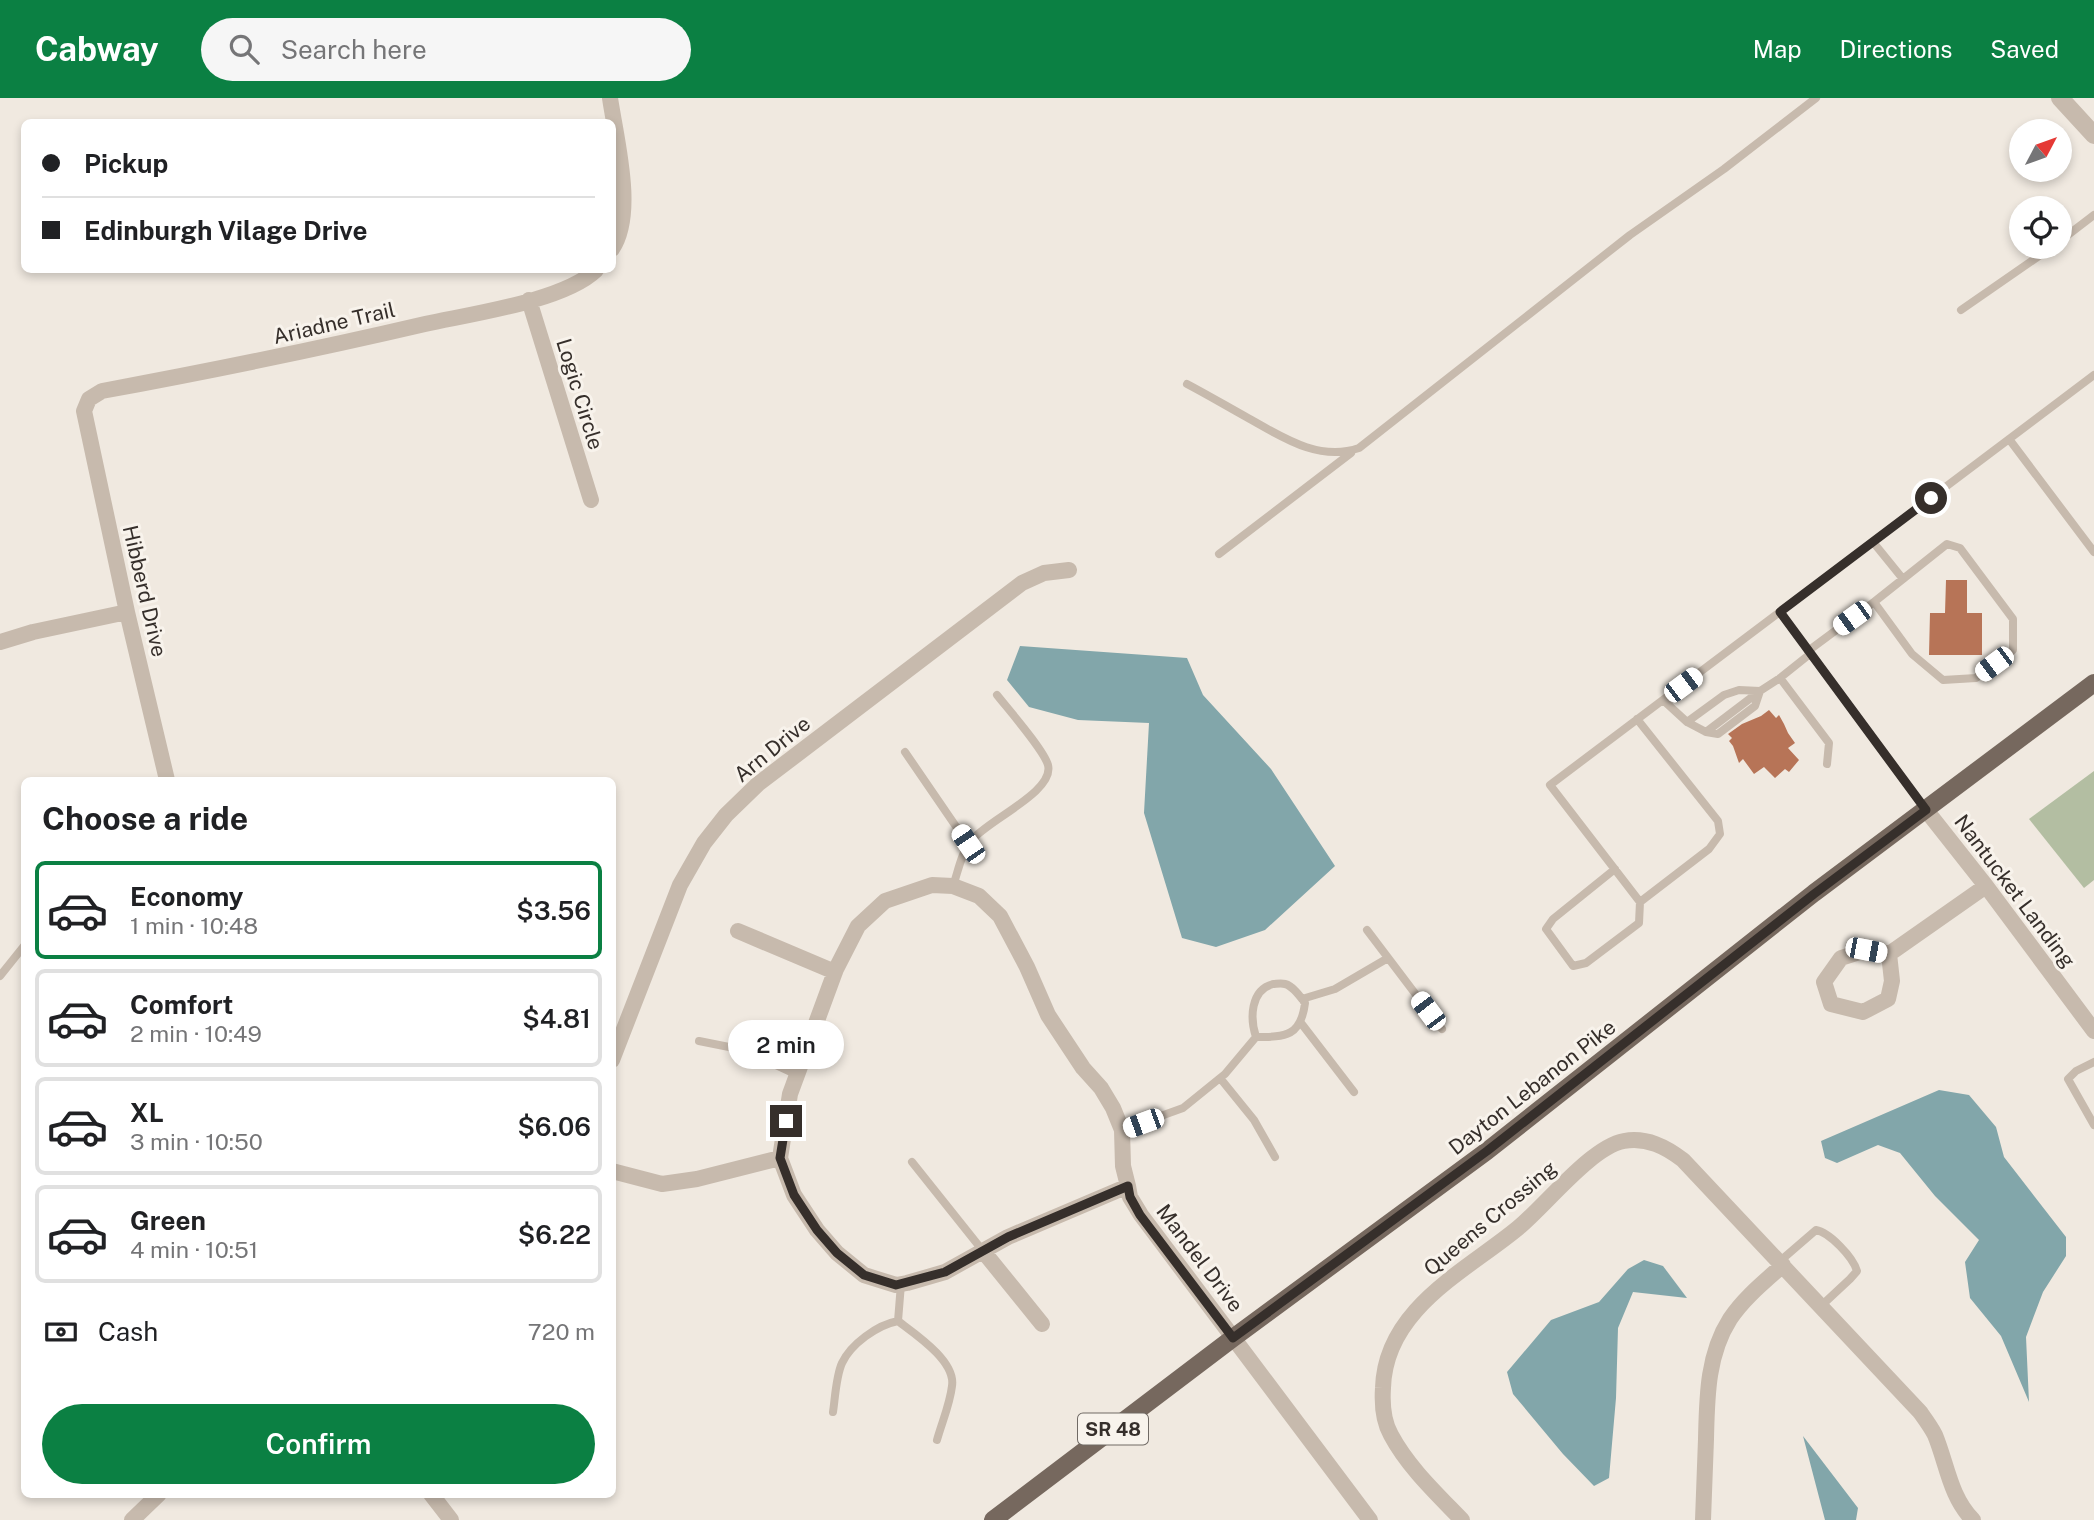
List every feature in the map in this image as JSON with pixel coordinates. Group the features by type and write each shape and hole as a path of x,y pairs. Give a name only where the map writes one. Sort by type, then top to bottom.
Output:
{"main road":[{"name":"Dayton Lebanon Pike","path":"993,1520 1233,1338 1487,1151 1814,894 2094,683"}],"street":[{"path":"610,98 613,119"},
{"path":"2060,98 2094,135"},
{"path":"616,140 625,202 622,226 616,240"},
{"name":"Ariadne Trail","path":"84,411 89,400 102,391 273,359 529,300 569,288 592,273"},
{"name":"Logic Circle","path":"529,300 591,500"},
{"name":"Hibberd Drive","path":"84,411 127,612 166,777"},
{"name":"Arn Drive","path":"616,1050 680,886 704,842 726,815 758,784 1022,583 1044,573 1069,570"},
{"path":"0,642 33,632 127,612"},
{"name":"Nantucket Landing","path":"1926,810 2094,1031"},
{"path":"953,886 932,885 885,901 858,926 835,972 790,1094 780,1158 794,1195 817,1230 837,1253 864,1275 896,1285 945,1272 1020,1231 1128,1186"},
{"name":"Mandel Drive","path":"953,886 979,896 1000,916 1048,1015 1111,1105 1122,1130 1123,1166 1130,1197 1140,1215 1370,1520"},
{"path":"1889,954 1892,981 1888,999 1863,1012 1831,1004 1824,982 1841,958 1866,950 1889,954 1986,886"},
{"path":"738,930 835,972"},
{"name":"Queens Crossing","path":"1462,1520 1410,1463 1390,1433 1382,1401 1383,1382 1387,1361 1397,1336 1408,1318 1422,1303 1518,1228 1591,1158 1605,1148 1623,1141 1640,1140 1656,1143 1683,1160 1920,1412 1934,1432 1955,1493 1973,1520"},
{"path":"616,1172 662,1184 696,1179 780,1158"},
{"path":"983,1251 1042,1324"},
{"path":"1703,1520 1708,1389 1714,1354 1719,1339 1745,1300 1781,1264"},
{"path":"132,1520 155,1498"},
{"path":"434,1498 451,1520"}],"lane":[{"path":"1219,554 1630,235 1724,169 1816,98"},
{"path":"2072,232 2094,215"},
{"path":"1961,310 2035,259"},
{"path":"1615,869 1553,919 1546,929 1573,966 1586,963 1639,923 1640,902 1615,869 1550,785 2094,375"},
{"path":"1187,384 1284,439 1309,449 1342,453 1356,449"},
{"path":"2009,439 2094,552"},
{"path":"1873,542 1903,579"},
{"path":"1664,700 1687,722 1706,732 1780,678 1809,652 1947,544 1960,548 2013,619 2013,650 1976,678 1942,680 1912,654 1874,602"},
{"path":"1780,612 1926,810"},
{"path":"1780,678 1829,743 1827,764"},
{"path":"1687,722 1724,695 1740,690 1760,691"},
{"path":"953,886 968,844 997,818 1021,804 1042,786 1049,776 1048,764 1041,751 997,695"},
{"path":"1637,719 1718,821 1720,834 1709,849 1640,902"},
{"path":"905,752 968,844"},
{"path":"1367,930 1442,1029"},
{"path":"0,976 21,950"},
{"path":"1302,999 1335,989 1388,958"},
{"path":"1122,1130 1183,1108 1220,1078 1256,1037 1283,1035 1296,1030 1301,1023 1305,1003 1292,988 1285,984 1269,986 1260,992 1253,1007 1252,1024 1256,1037"},
{"path":"1301,1023 1354,1092"},
{"path":"699,1041 744,1050 797,1075"},
{"path":"2094,1062 2076,1070 2068,1079 2094,1125"},
{"path":"1220,1078 1254,1120 1275,1157"},
{"path":"912,1162 983,1251"},
{"path":"1781,1264 1816,1230 1824,1231 1834,1241 1856,1265 1857,1270 1821,1307"},
{"path":"898,1321 901,1284"},
{"path":"833,1412 842,1364 854,1348 870,1334 886,1323 898,1321 928,1343 947,1366 953,1383 937,1440"}],"green space":[{"path":"2094,771 2094,880 2084,888 2029,819"}],"water":[{"path":"1020,646 1187,658 1203,695 1271,769 1335,866 1265,930 1216,947 1182,938 1144,813 1149,723 1078,720 1029,707 1007,680"},
{"path":"1939,1090 1969,1095 1996,1127 2004,1157 2066,1237 2066,1256 2043,1292 2026,1337 2029,1402 2001,1336 1970,1298 1965,1262 1979,1240 1935,1196 1900,1153 1878,1145 1837,1163 1825,1158 1821,1141"},
{"path":"1644,1260 1663,1266 1687,1298 1633,1292 1618,1328 1616,1398 1609,1478 1594,1486 1563,1454 1513,1394 1507,1372 1551,1320 1599,1302 1628,1269"},
{"path":"1803,1436 1858,1508 1856,1520 1825,1520"}],"building":[{"path":"1946,580 1967,580 1967,613 1982,613 1982,655 1929,655 1930,613 1945,613"},
{"path":"1769,710 1776,718 1779,715 1795,743 1788,748 1799,760 1789,772 1785,769 1775,778 1764,767 1754,774 1743,759 1739,763 1729,741 1732,738 1728,734"}],"route":[{"path":"786,1121 780,1158 794,1195 817,1230 837,1253 864,1275 896,1285 945,1272 1008,1237 1128,1186 1130,1197 1140,1215 1233,1338 1487,1151 1814,894 1926,810 1780,612 1931,498"}]}
